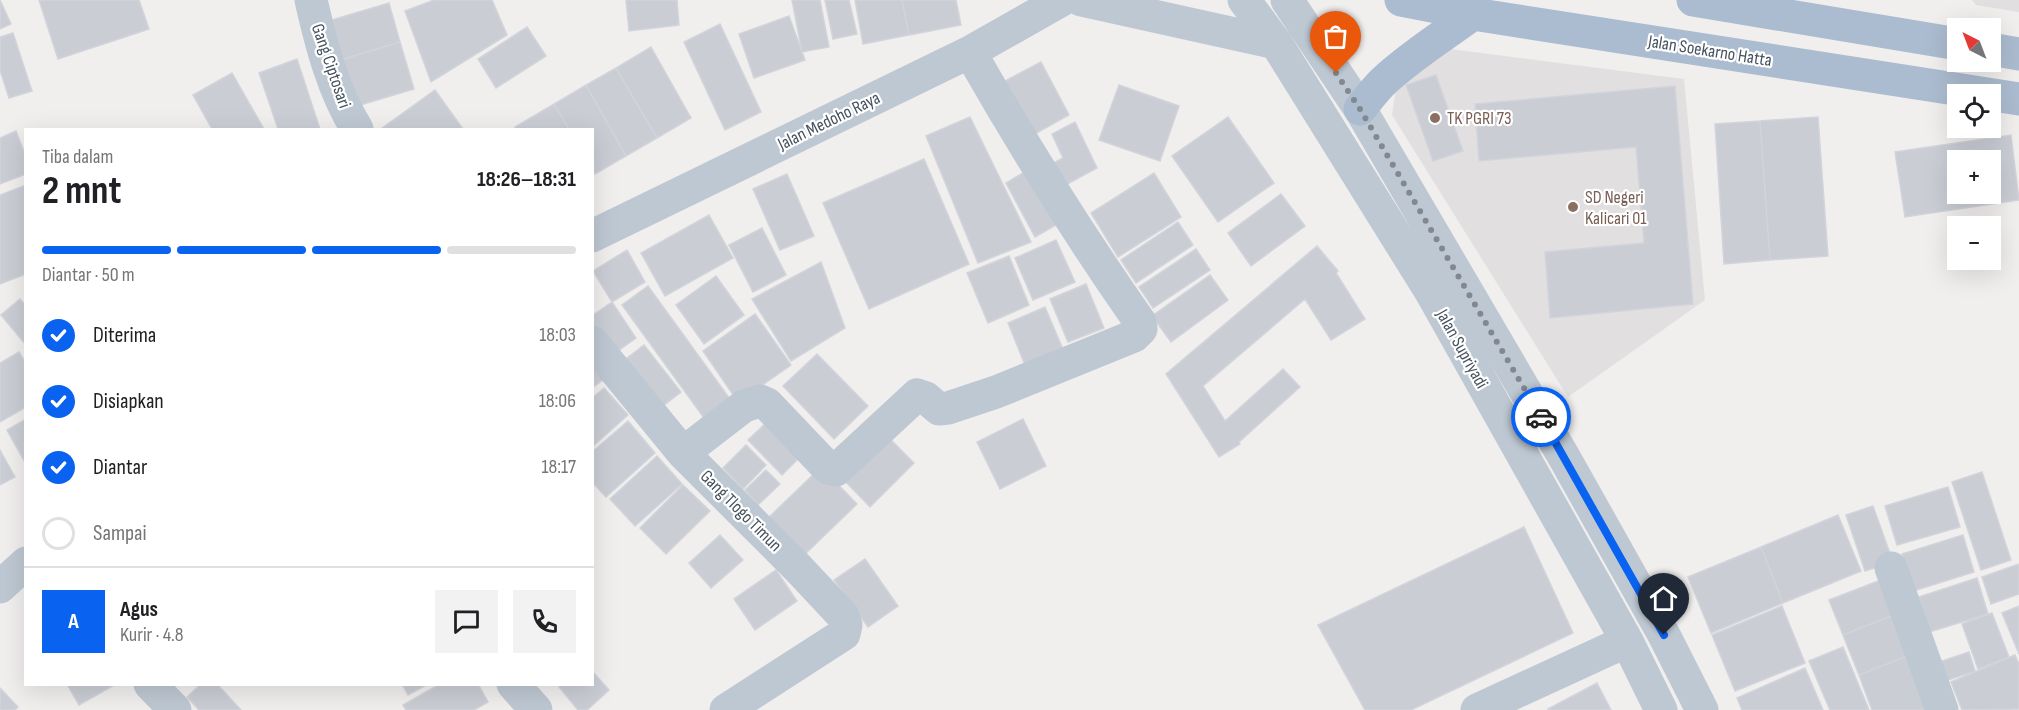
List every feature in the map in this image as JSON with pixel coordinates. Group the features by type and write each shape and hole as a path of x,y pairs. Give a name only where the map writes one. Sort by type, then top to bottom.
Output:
{"main road":[{"name":"Jalan Soekarno Hatta","path":"1401,0 1473,14 2019,99"},
{"path":"1693,0 1947,42"},
{"path":"1360,109 1383,81 1428,45 1473,14"},
{"path":"2001,51 2019,54"}],"street":[{"name":"Gang Ciptosari","path":"311,0 320,39 346,112 356,128"},
{"name":"Jalan Medoho Raya","path":"594,235 970,52 1062,0"},
{"path":"1081,0 1276,43"},
{"name":"Jalan Supriyadi","path":"1244,0 1564,457 1664,635 1702,710"},
{"name":"Jalan Supriyadi","path":"1287,0 1360,109 1444,284 1661,710"},
{"path":"683,453 744,406 759,401 767,404 828,468 836,470 917,395 926,398 939,409 948,408 996,393 1134,336 1141,329 1140,322 1095,258 1016,132 970,52"},
{"name":"Gang Tlogo Timun","path":"594,344 683,453 843,616 846,625 844,634 726,710"},
{"path":"0,587 24,565"},
{"path":"1891,568 1942,710"},
{"path":"1477,710 1525,700 1627,641"},
{"path":"152,686 175,710"},
{"path":"515,686 536,710"}],"shaded area":[{"path":"1972,0 2019,0 2019,12 1976,5"},
{"name":"SD Negeri Kalicari 01","path":"1435,47 1684,79 1705,300 1568,397 1392,115 1398,75"}],"building":[{"path":"0,0 11,24 0,29"},
{"path":"39,0 139,0 149,29 58,59"},
{"path":"434,0 492,0 507,35 431,82 405,11"},
{"path":"626,0 677,0 679,25 629,31"},
{"path":"792,0 820,0 829,47 802,52"},
{"path":"825,0 849,0 857,34 833,39"},
{"path":"855,0 902,0 909,35 863,44"},
{"path":"902,0 956,0 961,25 909,35"},
{"path":"389,3 400,42 337,61 325,22"},
{"path":"789,16 805,60 754,78 739,34"},
{"path":"720,24 761,112 725,130 684,42"},
{"path":"527,27 546,56 496,88 478,59"},
{"path":"13,33 32,91 9,98 0,70 0,37"},
{"path":"400,42 414,89 350,108 337,61"},
{"path":"651,47 691,118 657,138 616,68"},
{"path":"297,59 320,128 278,128 259,73"},
{"path":"1041,62 1069,115 1033,135 1005,81"},
{"path":"616,68 657,138 626,156 586,85"},
{"path":"232,73 263,128 211,128 193,95"},
{"name":"TK PGRI 73","path":"1436,75 1463,151 1433,161 1406,85"},
{"path":"586,85 626,156 595,174 594,128 568,128 554,104"},
{"path":"1119,85 1179,106 1160,161 1099,140"},
{"path":"1675,86 1693,304 1550,318 1545,252 1644,243 1636,147 1479,161 1475,104"},
{"path":"435,90 462,128 382,128"},
{"path":"554,104 568,128 516,128"},
{"path":"970,117 1031,242 978,263 926,136"},
{"path":"1228,117 1274,183 1218,222 1172,156"},
{"path":"1818,117 1828,256 1770,260 1760,121"},
{"path":"1760,121 1770,260 1724,264 1715,124"},
{"path":"1075,122 1097,168 1060,188 1048,166 1063,158 1052,134"},
{"path":"16,131 24,152 24,175 0,184 0,138"},
{"path":"2011,135 2019,200 2001,203 2001,150 1947,150 1947,204 1992,204 1905,217 1895,152"},
{"path":"924,159 969,264 869,309 823,203"},
{"path":"1033,167 1063,221 1035,237 1006,183"},
{"path":"1154,173 1181,217 1118,257 1091,213"},
{"path":"787,174 814,236 780,250 753,189"},
{"path":"24,186 24,275 0,284 0,195"},
{"path":"1281,194 1305,226 1251,266 1228,233"},
{"path":"709,215 733,258 665,296 641,253"},
{"path":"1178,222 1193,245 1136,283 1121,260"},
{"path":"762,228 786,275 753,292 729,245"},
{"path":"1056,240 1075,282 1033,300 1015,258"},
{"path":"1317,246 1338,271 1336,273 1365,319 1331,340 1305,299 1203,386 1225,421 1283,369 1300,387 1239,442 1240,444 1219,457 1166,374"},
{"path":"1196,249 1210,270 1153,308 1139,287"},
{"path":"627,250 645,282 612,302 594,270"},
{"path":"1009,256 1029,305 988,323 967,273"},
{"path":"821,262 845,328 791,361 752,299"},
{"path":"1210,275 1228,300 1171,342 1152,316"},
{"path":"716,276 744,315 704,344 676,305"},
{"path":"1086,284 1104,328 1068,342 1050,299"},
{"path":"648,286 730,399 704,418 622,305"},
{"path":"20,299 24,304 24,343 1,315"},
{"path":"612,302 636,338 608,358 594,338 594,315"},
{"path":"1045,307 1065,354 1027,370 1008,323"},
{"path":"755,314 791,365 738,402 703,351"},
{"path":"644,345 681,392 655,412 618,365"},
{"path":"19,352 24,361 24,408 0,422 0,363"},
{"path":"817,354 868,406 834,439 783,386"},
{"path":"594,366 604,379 594,386"},
{"path":"604,388 628,415 594,445 594,396"},
{"path":"1023,419 1046,466 1000,489 977,442"},
{"path":"24,420 24,460 7,430"},
{"path":"769,420 803,454 782,475 748,440"},
{"path":"628,421 655,453 606,497 594,484 594,450"},
{"path":"886,435 914,463 870,507 842,478"},
{"path":"746,445 766,465 743,489 723,468"},
{"path":"0,450 15,477 0,485"},
{"path":"657,456 682,484 635,526 610,499"},
{"path":"821,467 857,504 799,560 764,522"},
{"path":"766,470 780,484 758,505 745,490"},
{"path":"1982,472 2011,560 1981,570 1952,482"},
{"path":"683,485 710,511 666,554 640,528"},
{"path":"1948,487 1960,527 1897,545 1885,506"},
{"path":"1873,506 1893,562 1865,571 1846,515"},
{"path":"1838,515 1861,571 1783,603 1761,547"},
{"path":"1524,527 1573,633 1411,710 1365,710 1318,625"},
{"path":"720,535 743,560 711,588 689,563"},
{"path":"1963,535 1974,572 1913,591 1902,554"},
{"path":"1761,547 1783,603 1711,633 1688,577"},
{"path":"865,559 898,606 868,627 834,580"},
{"path":"2019,564 2019,594 1991,604 1982,577"},
{"path":"776,570 797,601 755,630 734,599"},
{"path":"1886,578 1899,613 1843,635 1829,600"},
{"path":"1977,578 1988,614 1929,632 1919,597"},
{"path":"1782,606 1805,663 1735,691 1712,635"},
{"path":"2019,606 2019,654 2002,613"},
{"path":"1899,613 1915,653 1859,675 1843,635"},
{"path":"1992,613 2009,657 1978,669 1962,624"},
{"path":"1843,647 1869,710 1830,710 1809,661"},
{"path":"1969,652 1975,671 1945,681 1939,662"},
{"path":"1915,653 1937,710 1872,710 1859,675"},
{"path":"2015,655 2019,664 2019,709 1962,710 1951,682"},
{"path":"1805,668 1823,710 1742,710 1737,698"},
{"path":"594,673 609,690 587,710 578,710 559,687 594,686"},
{"path":"1597,683 1611,710 1548,709"},
{"path":"68,686 112,686 79,705"},
{"path":"199,686 219,686 241,710 199,710 187,697"},
{"path":"403,686 424,686 408,695"},
{"path":"436,686 479,686 488,702 474,710 406,710 403,705"},
{"path":"0,688 18,707 15,710 0,710"}],"way so far":[{"path":"1336,73 1360,109 1541,417"}],"place":[{"name":"TK PGRI 73","path":"1435,118"},
{"name":"SD Negeri Kalicari 01","path":"1573,207"}],"route":[{"path":"1541,417 1664,635"}]}
